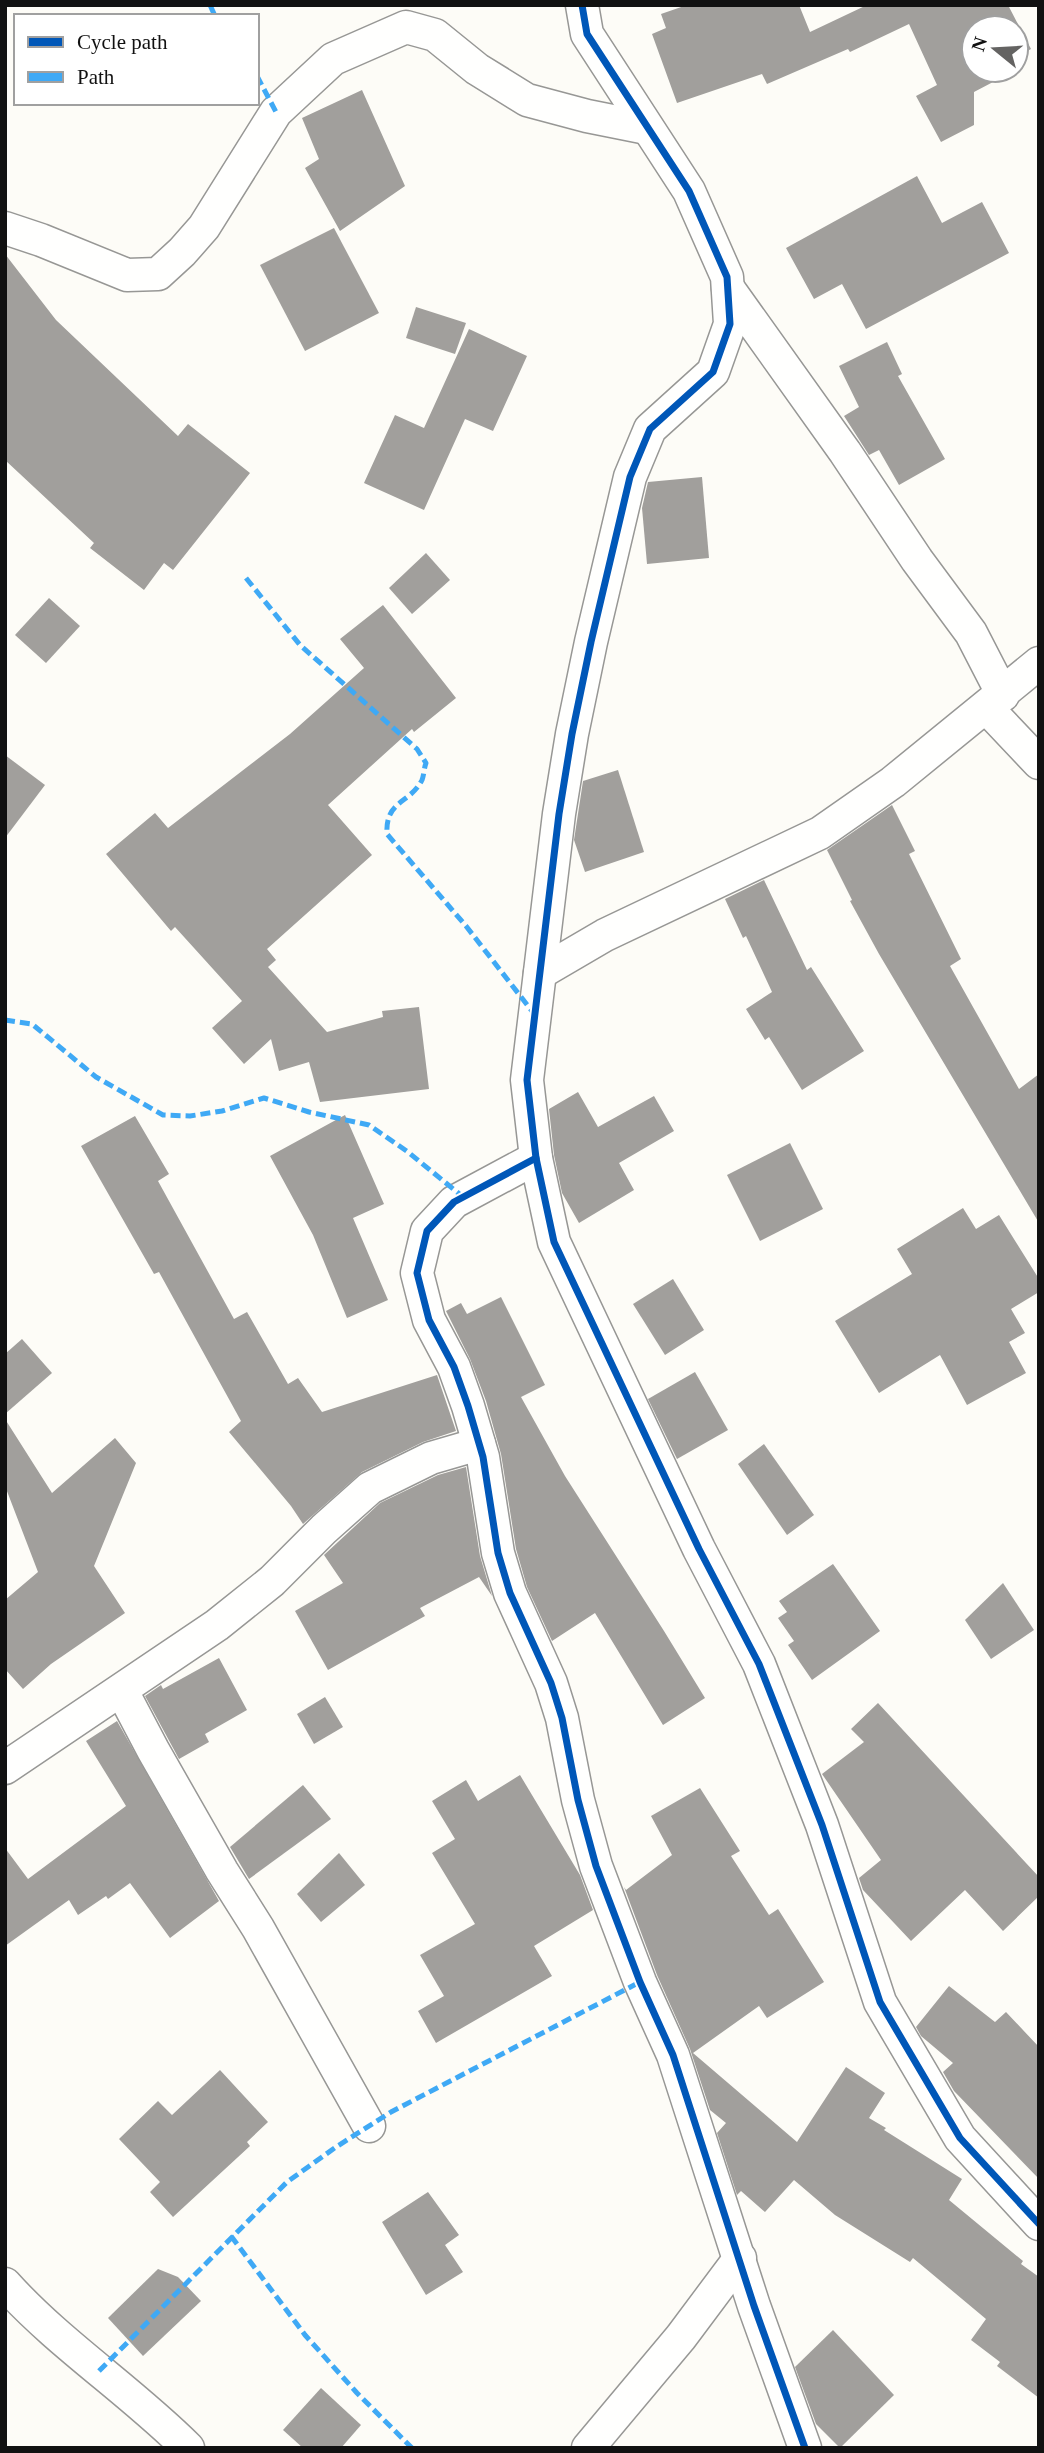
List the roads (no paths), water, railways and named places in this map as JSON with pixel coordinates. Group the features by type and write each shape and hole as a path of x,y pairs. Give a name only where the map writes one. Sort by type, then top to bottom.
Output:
{"street":[{"path":"582,5 587,34 689,191 727,277 730,324 713,372 650,429 630,477 591,642 559,814 527,1080 536,1158 554,1242 699,1549 759,1664 822,1825 880,2002 960,2138 1039,2224"},
{"path":"5,229 41,240 127,275 158,274 204,227 276,112 333,59 406,27 435,35 478,69 527,100 647,128"},
{"path":"728,288 845,452 917,560 971,633 995,701 1039,764"},
{"path":"540,973 605,935 820,833 893,782 1039,663"},
{"path":"536,1158 454,1202 427,1231 417,1273 429,1320 454,1367 483,1457 498,1553 510,1593 551,1683 562,1718 578,1800 596,1866 624,1943 673,2055 754,2306 805,2448"},
{"path":"5,1768 216,1625 272,1581 370,1488 431,1458 479,1444"},
{"path":"122,1691 153,1750 222,1871 258,1927 369,2126"},
{"path":"588,2448 681,2337 740,2258"},
{"path":"5,2284 32,2313 155,2416 188,2448"}]}
